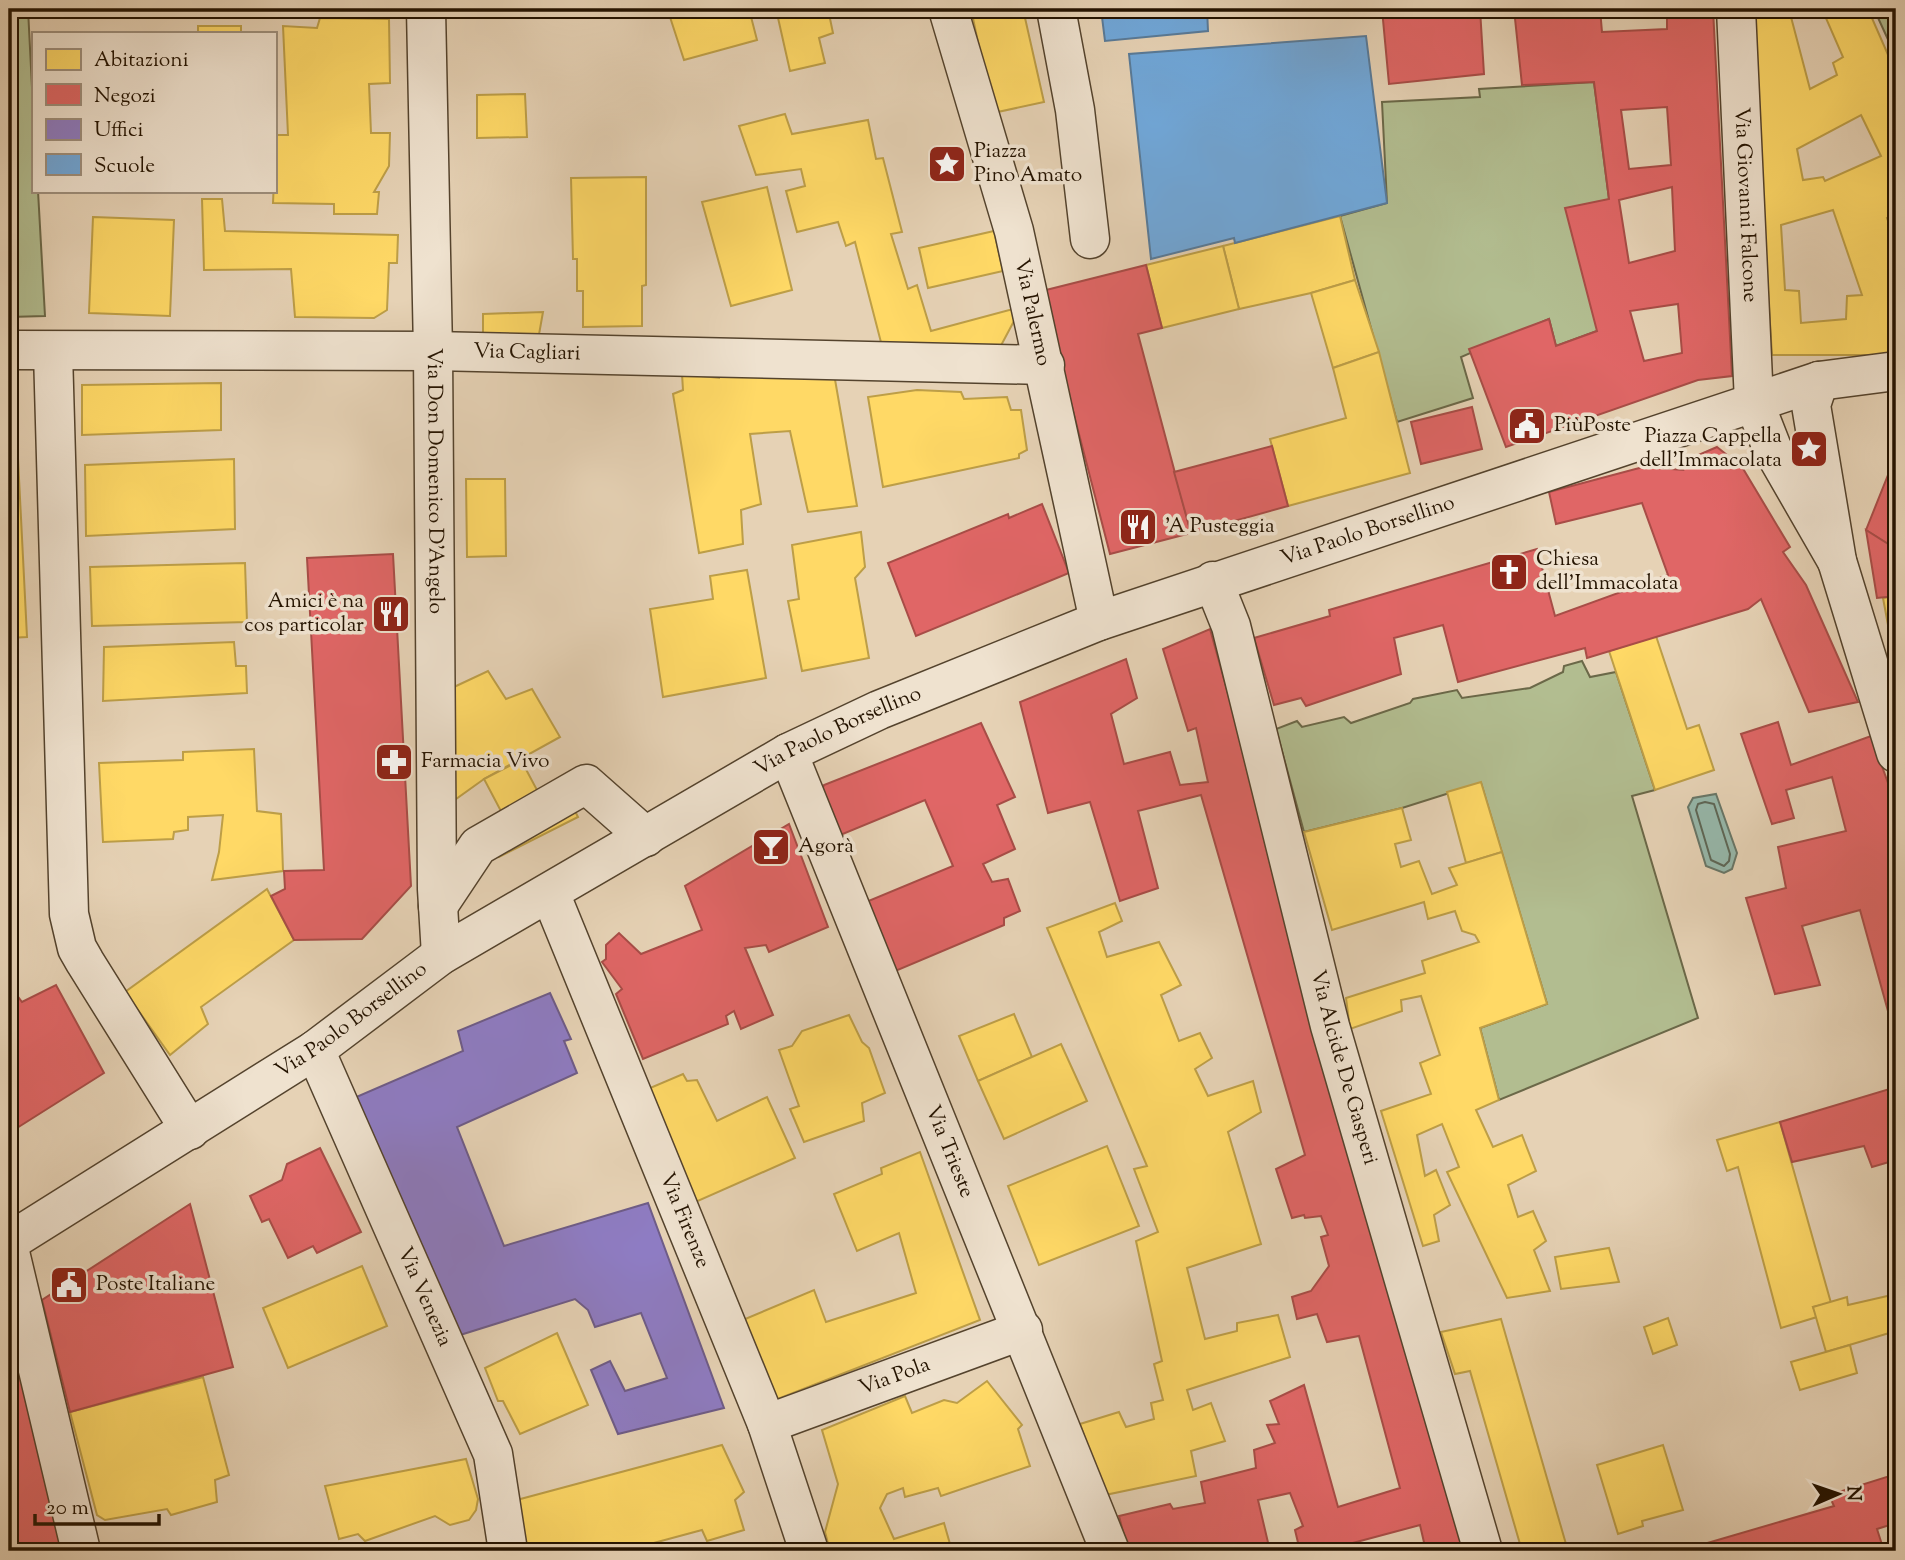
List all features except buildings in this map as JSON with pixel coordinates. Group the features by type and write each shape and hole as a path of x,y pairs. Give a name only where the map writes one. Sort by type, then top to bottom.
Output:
{"street":[{"name":"Via Don Domenico D'Angelo","path":"426,9 433,351 438,906 441,955"},
{"name":"Via Palermo","path":"948,9 996,164 1045,365 1099,621"},
{"path":"1056,9 1075,110 1090,239"},
{"name":"Via Giovanni Falcone","path":"1736,9 1754,401 1772,448 1837,561"},
{"name":"Via Cagliari","path":"9,350 433,351 1045,365"},
{"path":"53,352 69,914 77,948 190,1130"},
{"name":"Via Paolo Borsellino","path":"9,1242 315,1050 441,955 789,753 879,710 1099,621 1213,581 1819,381 1896,371"},
{"path":"1819,381 1811,405 1837,561 1896,752"},
{"name":"Via Alcide De Gasperi","path":"1213,581 1231,626 1330,1026 1483,1551"},
{"name":"Via Trieste","path":"789,753 1110,1551"},
{"path":"438,906 478,846 586,784 646,837"},
{"name":"Via Firenze","path":"550,893 767,1423 809,1551"},
{"name":"Via Venezia","path":"315,1050 493,1454 500,1549"},
{"path":"9,1248 81,1551"},
{"name":"Via Pola","path":"767,1423 1023,1330"}],"green space":[{"path":"9,9 28,9 32,87 32,192 38,192 45,316 9,317"},
{"path":"1874,9 1896,9 1896,57"},
{"path":"1594,82 1609,199 1597,331 1556,346 1549,319 1461,357 1473,398 1397,422 1340,216 1387,203 1382,102 1480,97 1479,89"},
{"path":"1582,661 1590,677 1616,672 1655,790 1632,796 1698,1018 1499,1100 1480,1028 1547,1004 1481,783 1402,808 1304,832 1276,729 1297,721 1302,727 1344,717 1351,723 1410,703 1413,699 1457,690 1462,698 1530,688 1563,672 1564,666"}],"water":[{"path":"1716,794 1737,853 1732,869 1724,873 1706,866 1688,807 1693,798"}],"place":[{"name":"Piazza Pino Amato","path":"947,164"},
{"name":"PiùPoste","path":"1527,426"},
{"name":"Piazza Cappella dell'Immacolata","path":"1809,449"},
{"name":"'A Pusteggia","path":"1138,527"},
{"name":"Chiesa dell'Immacolata","path":"1509,572"},
{"name":"Amici è na cos particolar","path":"391,614"},
{"name":"Farmacia Vivo","path":"394,762"},
{"name":"Agorà","path":"771,847"},
{"name":"Poste Italiane","path":"69,1285"}]}
